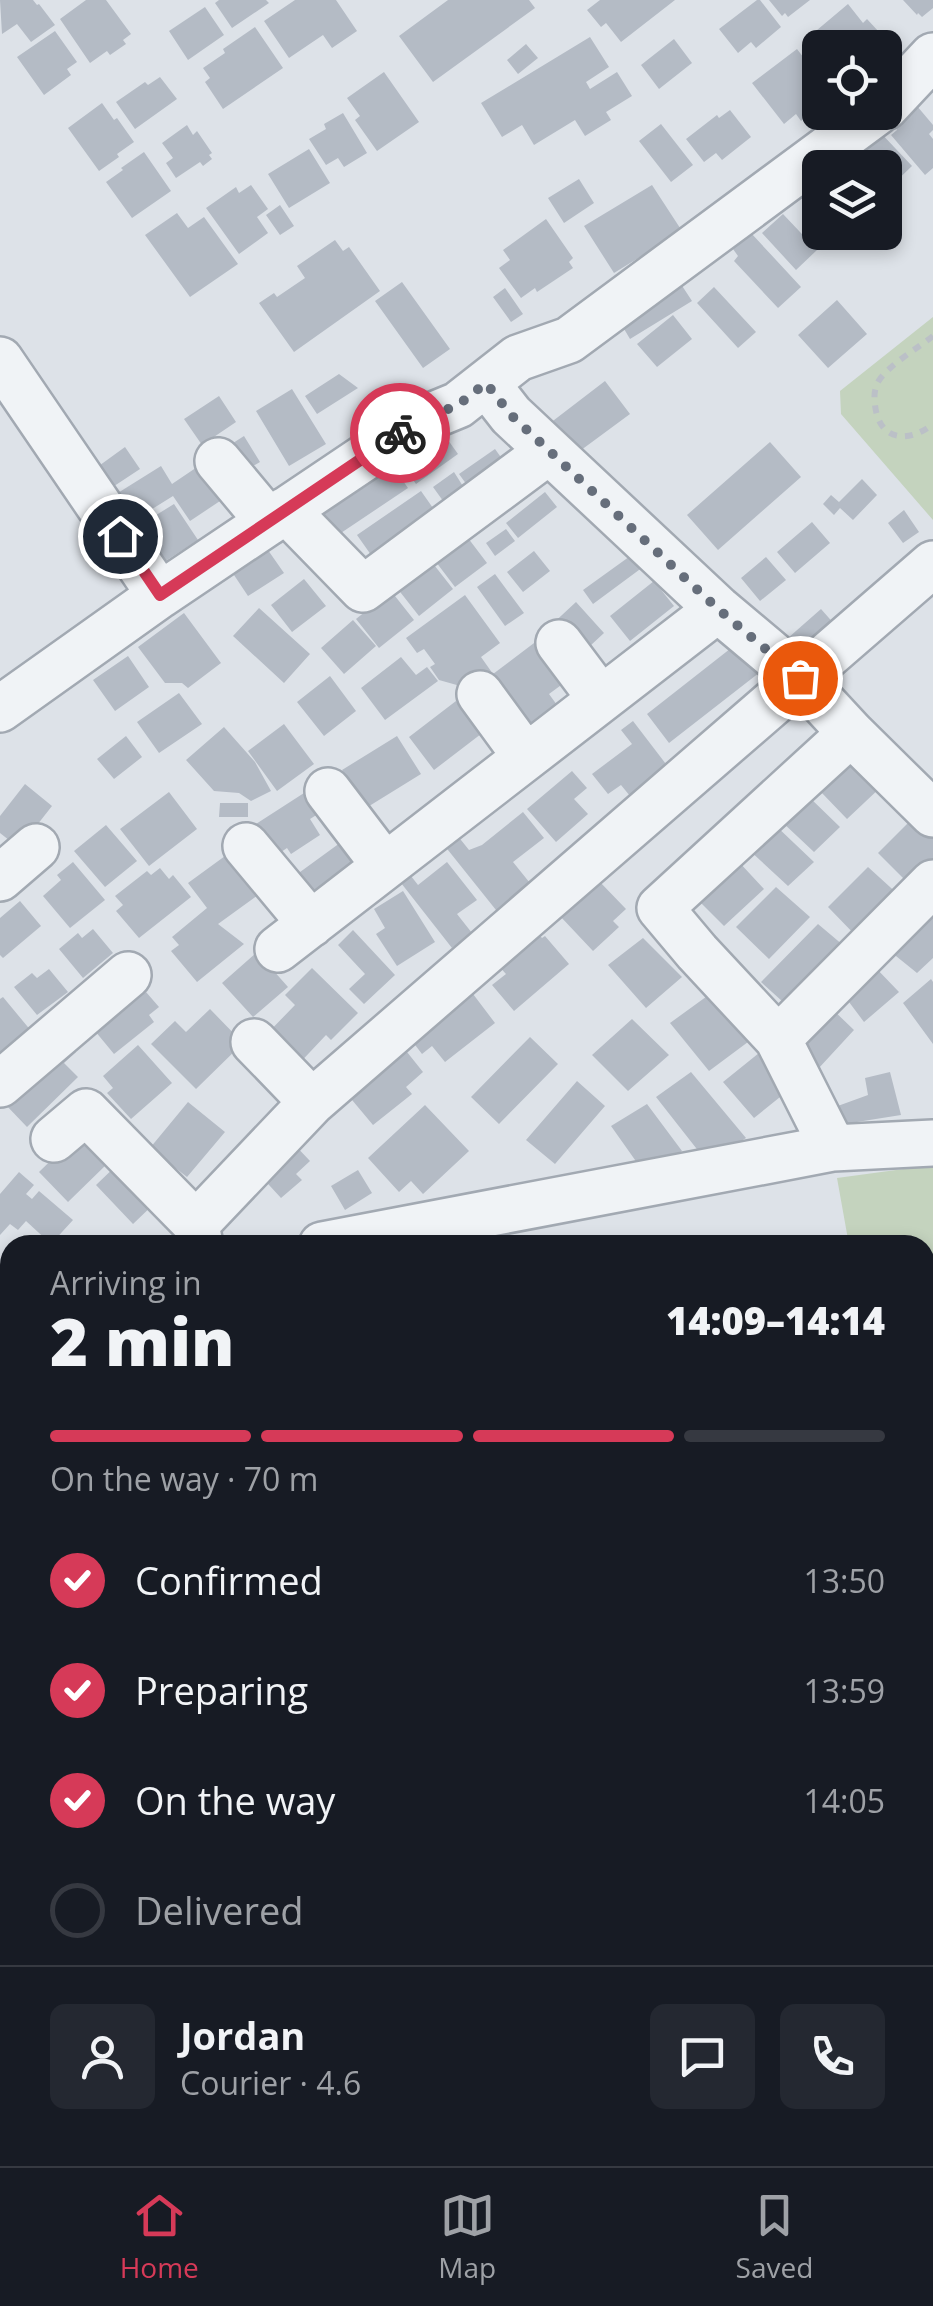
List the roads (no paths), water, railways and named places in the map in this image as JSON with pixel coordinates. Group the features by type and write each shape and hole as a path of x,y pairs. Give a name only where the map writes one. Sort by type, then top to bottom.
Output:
{"street":[{"path":"902,88 933,56"},
{"path":"0,709 160,595 419,421 458,405 518,358 570,340 853,130"},
{"path":"0,360 160,595"},
{"path":"486,383 511,415 718,609 800,678 933,814"},
{"path":"218,461 364,590 549,450"},
{"path":"54,1139 86,1112 198,1234 312,1102 933,564"},
{"path":"246,846 294,936 718,609"},
{"path":"559,643 601,699"},
{"path":"480,694 526,757"},
{"path":"833,1148 778,1039 660,908 851,734"},
{"path":"328,790 385,866"},
{"path":"0,878 36,847"},
{"path":"778,1039 933,883"},
{"path":"0,1084 128,975"},
{"path":"254,1042 312,1102"},
{"path":"375,1235 833,1148 933,1143"}]}
